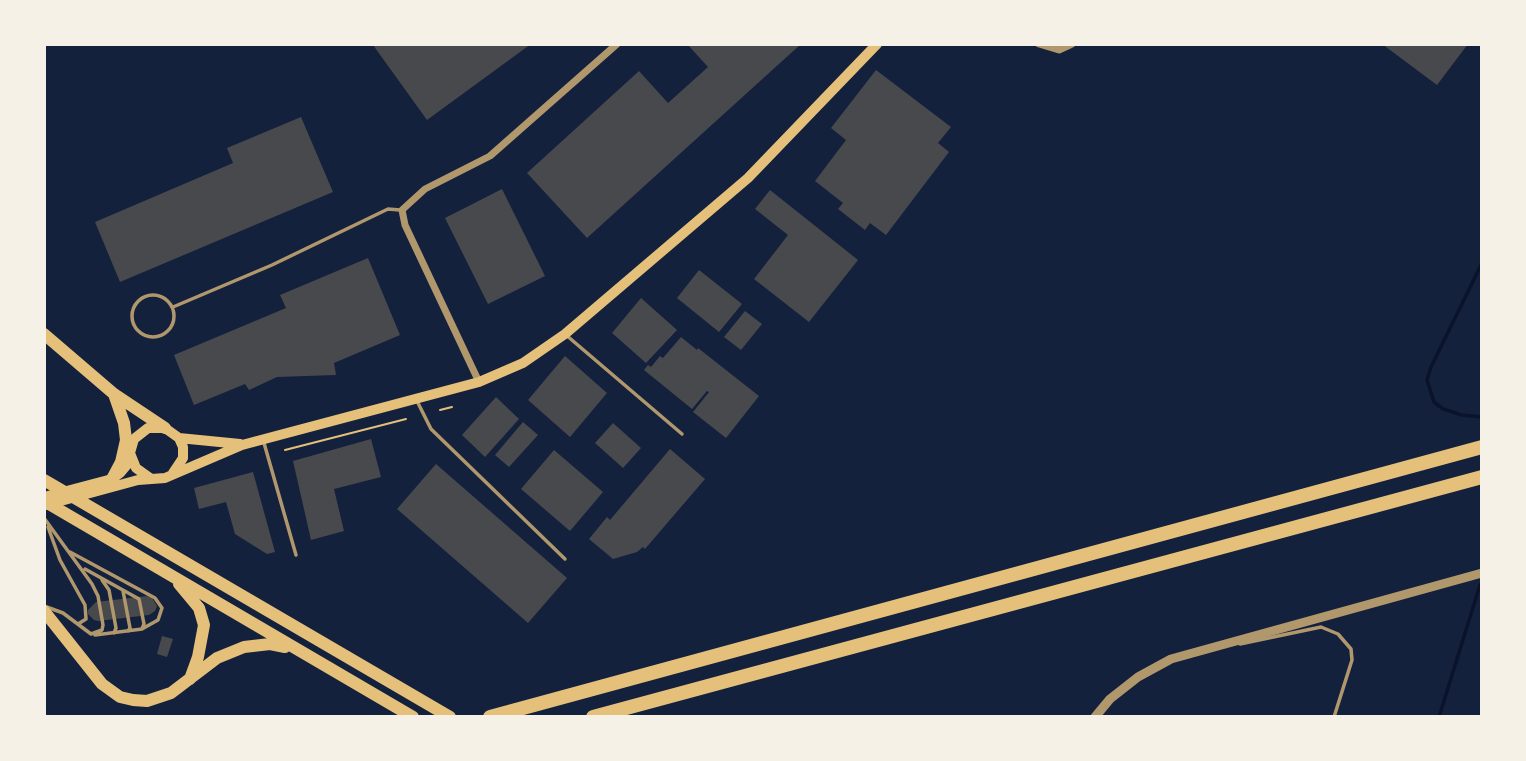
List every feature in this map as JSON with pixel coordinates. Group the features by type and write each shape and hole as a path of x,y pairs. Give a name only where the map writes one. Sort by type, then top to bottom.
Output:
{"highway":[{"path":"44,334 126,407 134,430 134,439"},
{"path":"114,394 165,428"},
{"path":"112,479 121,462 126,440 124,423 114,394"},
{"path":"490,717 1482,447"},
{"path":"593,717 1482,477"},
{"path":"46,481 450,717"},
{"path":"44,501 410,715"},
{"path":"173,576 199,608 204,625 198,657 190,679"},
{"path":"44,608 102,684 120,697 147,701 172,693 218,658 244,646 270,644 295,649"}],"main road":[{"path":"44,501 150,478 165,478 243,444 479,383 523,362 565,334 748,178 877,44"},
{"path":"150,478 139,472 131,460 134,439 148,428 165,428 178,438 183,447 183,458 173,473"},
{"path":"178,438 243,444"},
{"path":"44,501 112,479 131,460"}],"street":[{"path":"479,383 405,225 402,210 425,189 490,156 617,44"},
{"path":"1039,44 1059,50 1072,44"},
{"path":"1095,717 1110,699 1154,667 1192,652 1482,573"}],"lane":[{"path":"173,307 272,265 387,209 402,210"},
{"path":"150,294 164,297 173,307 174,321 166,333 153,337 139,332 135,327 132,313 143,297 150,294"},
{"path":"565,334 682,434"},
{"path":"417,399 430,429 565,559"},
{"path":"263,439 296,555"},
{"path":"45,520 83,569 98,596 103,625 102,630 91,634"},
{"path":"45,520 60,560 85,605 86,619 77,624"},
{"path":"44,608 63,612 91,634 142,629 158,620 162,608 155,597 68,551"},
{"path":"83,569 139,599 144,624 142,629"},
{"path":"98,577 109,590 116,628 114,633"},
{"path":"122,589 130,628 127,631"},
{"path":"1228,643 1247,644 1321,627 1338,634 1351,649 1352,660 1334,717"}],"path":[{"path":"440,410 453,407"},
{"path":"285,450 406,419"}],"building":[{"path":"531,44 427,120 373,45"},
{"path":"687,44 801,44 587,238 527,173 639,71 668,103 708,67"},
{"path":"1382,44 1468,44 1437,85"},
{"path":"876,70 951,127 938,143 949,152 886,235 870,223 865,230 838,209 843,203 815,181 846,140 831,128"},
{"path":"301,117 333,192 120,282 95,222 233,163 227,148"},
{"path":"502,189 545,276 488,304 445,218"},
{"path":"770,190 858,260 809,322 754,279 788,235 755,209"},
{"path":"368,258 400,335 334,363 336,375 277,377 249,390 245,384 194,405 174,355 286,308 280,295"},
{"path":"699,270 742,304 719,332 677,298"},
{"path":"641,298 677,330 646,363 612,333"},
{"path":"745,311 762,324 741,350 724,337"},
{"path":"681,337 759,396 726,438 693,412 709,392 707,391 692,409 644,370 648,365 651,367 660,356 663,358"},
{"path":"565,356 607,393 570,437 528,400"},
{"path":"496,397 519,419 485,457 462,435"},
{"path":"523,422 538,435 509,467 495,455"},
{"path":"613,423 641,448 623,468 595,443"},
{"path":"371,439 381,477 334,489 344,531 311,540 293,461"},
{"path":"670,449 705,479 645,549 643,547 637,552 613,559 589,539 607,517 610,520"},
{"path":"554,450 603,492 570,531 521,489"},
{"path":"436,464 567,578 528,623 397,509"},
{"path":"253,472 275,552 267,554 235,534 226,502 199,509 194,488"},
{"path":"147,596 152,598 157,606 149,615 98,621 88,614 88,610 96,602"},
{"path":"162,636 173,639 167,657 157,654"}],"waterway":[{"path":"1482,263 1427,380 1434,402 1443,409 1482,417"},
{"path":"1439,717 1480,585"}]}
